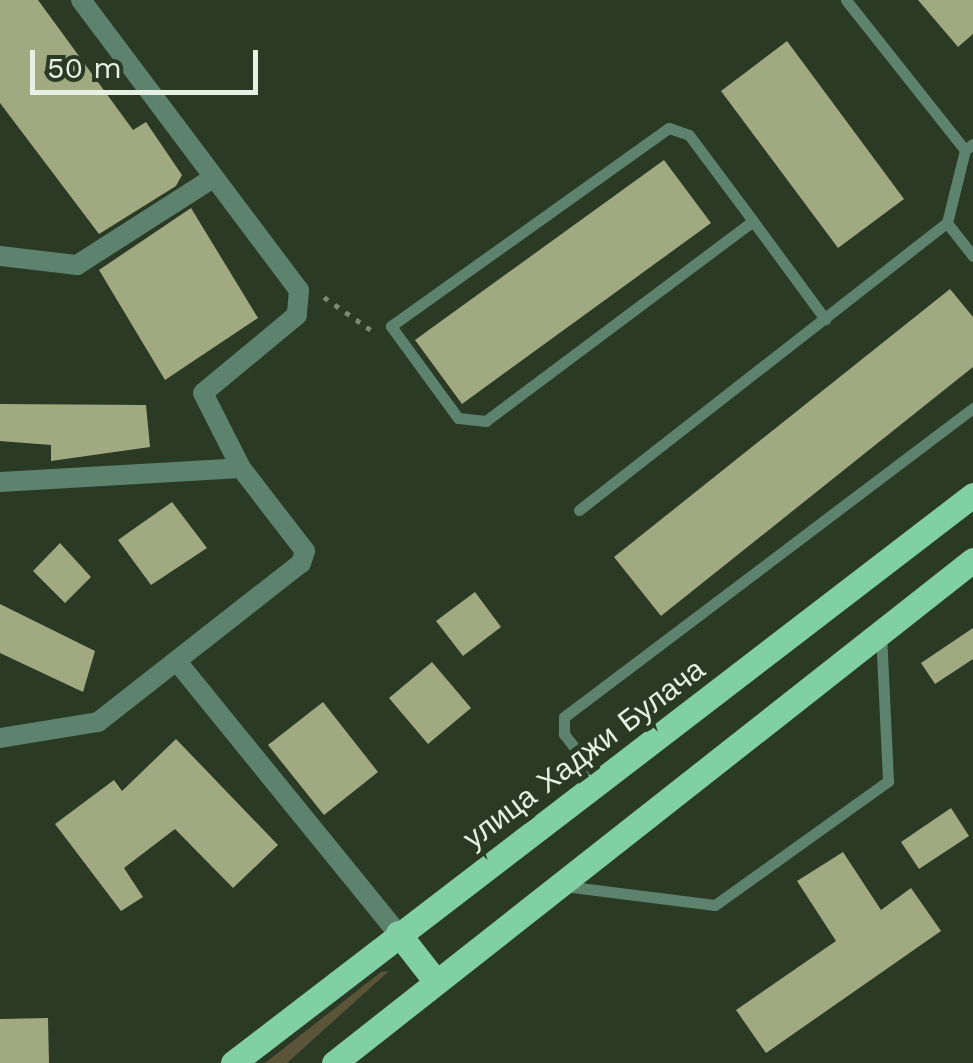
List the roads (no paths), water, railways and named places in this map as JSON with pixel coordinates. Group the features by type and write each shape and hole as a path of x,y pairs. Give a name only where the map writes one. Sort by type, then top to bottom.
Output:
{"main road":[{"name":"улица Хаджи Булача","path":"233,1063 973,495"},
{"path":"342,1059 434,979 554,884 973,560"},
{"path":"398,933 434,979"}],"street":[{"path":"0,738 98,722 179,664 302,563 302,539 241,468 203,393 297,315 302,299 80,0"},
{"path":"0,256 77,265 210,180"},
{"path":"0,482 241,468"},
{"path":"179,664 398,933"}],"lane":[{"path":"580,510 948,224 969,147 846,0"},
{"path":"753,222 486,421 458,418 390,326 669,128 689,135 825,318"},
{"path":"948,224 973,256"},
{"path":"602,783 564,734 564,717 973,408"},
{"path":"554,884 715,904 888,781 880,631"}]}
